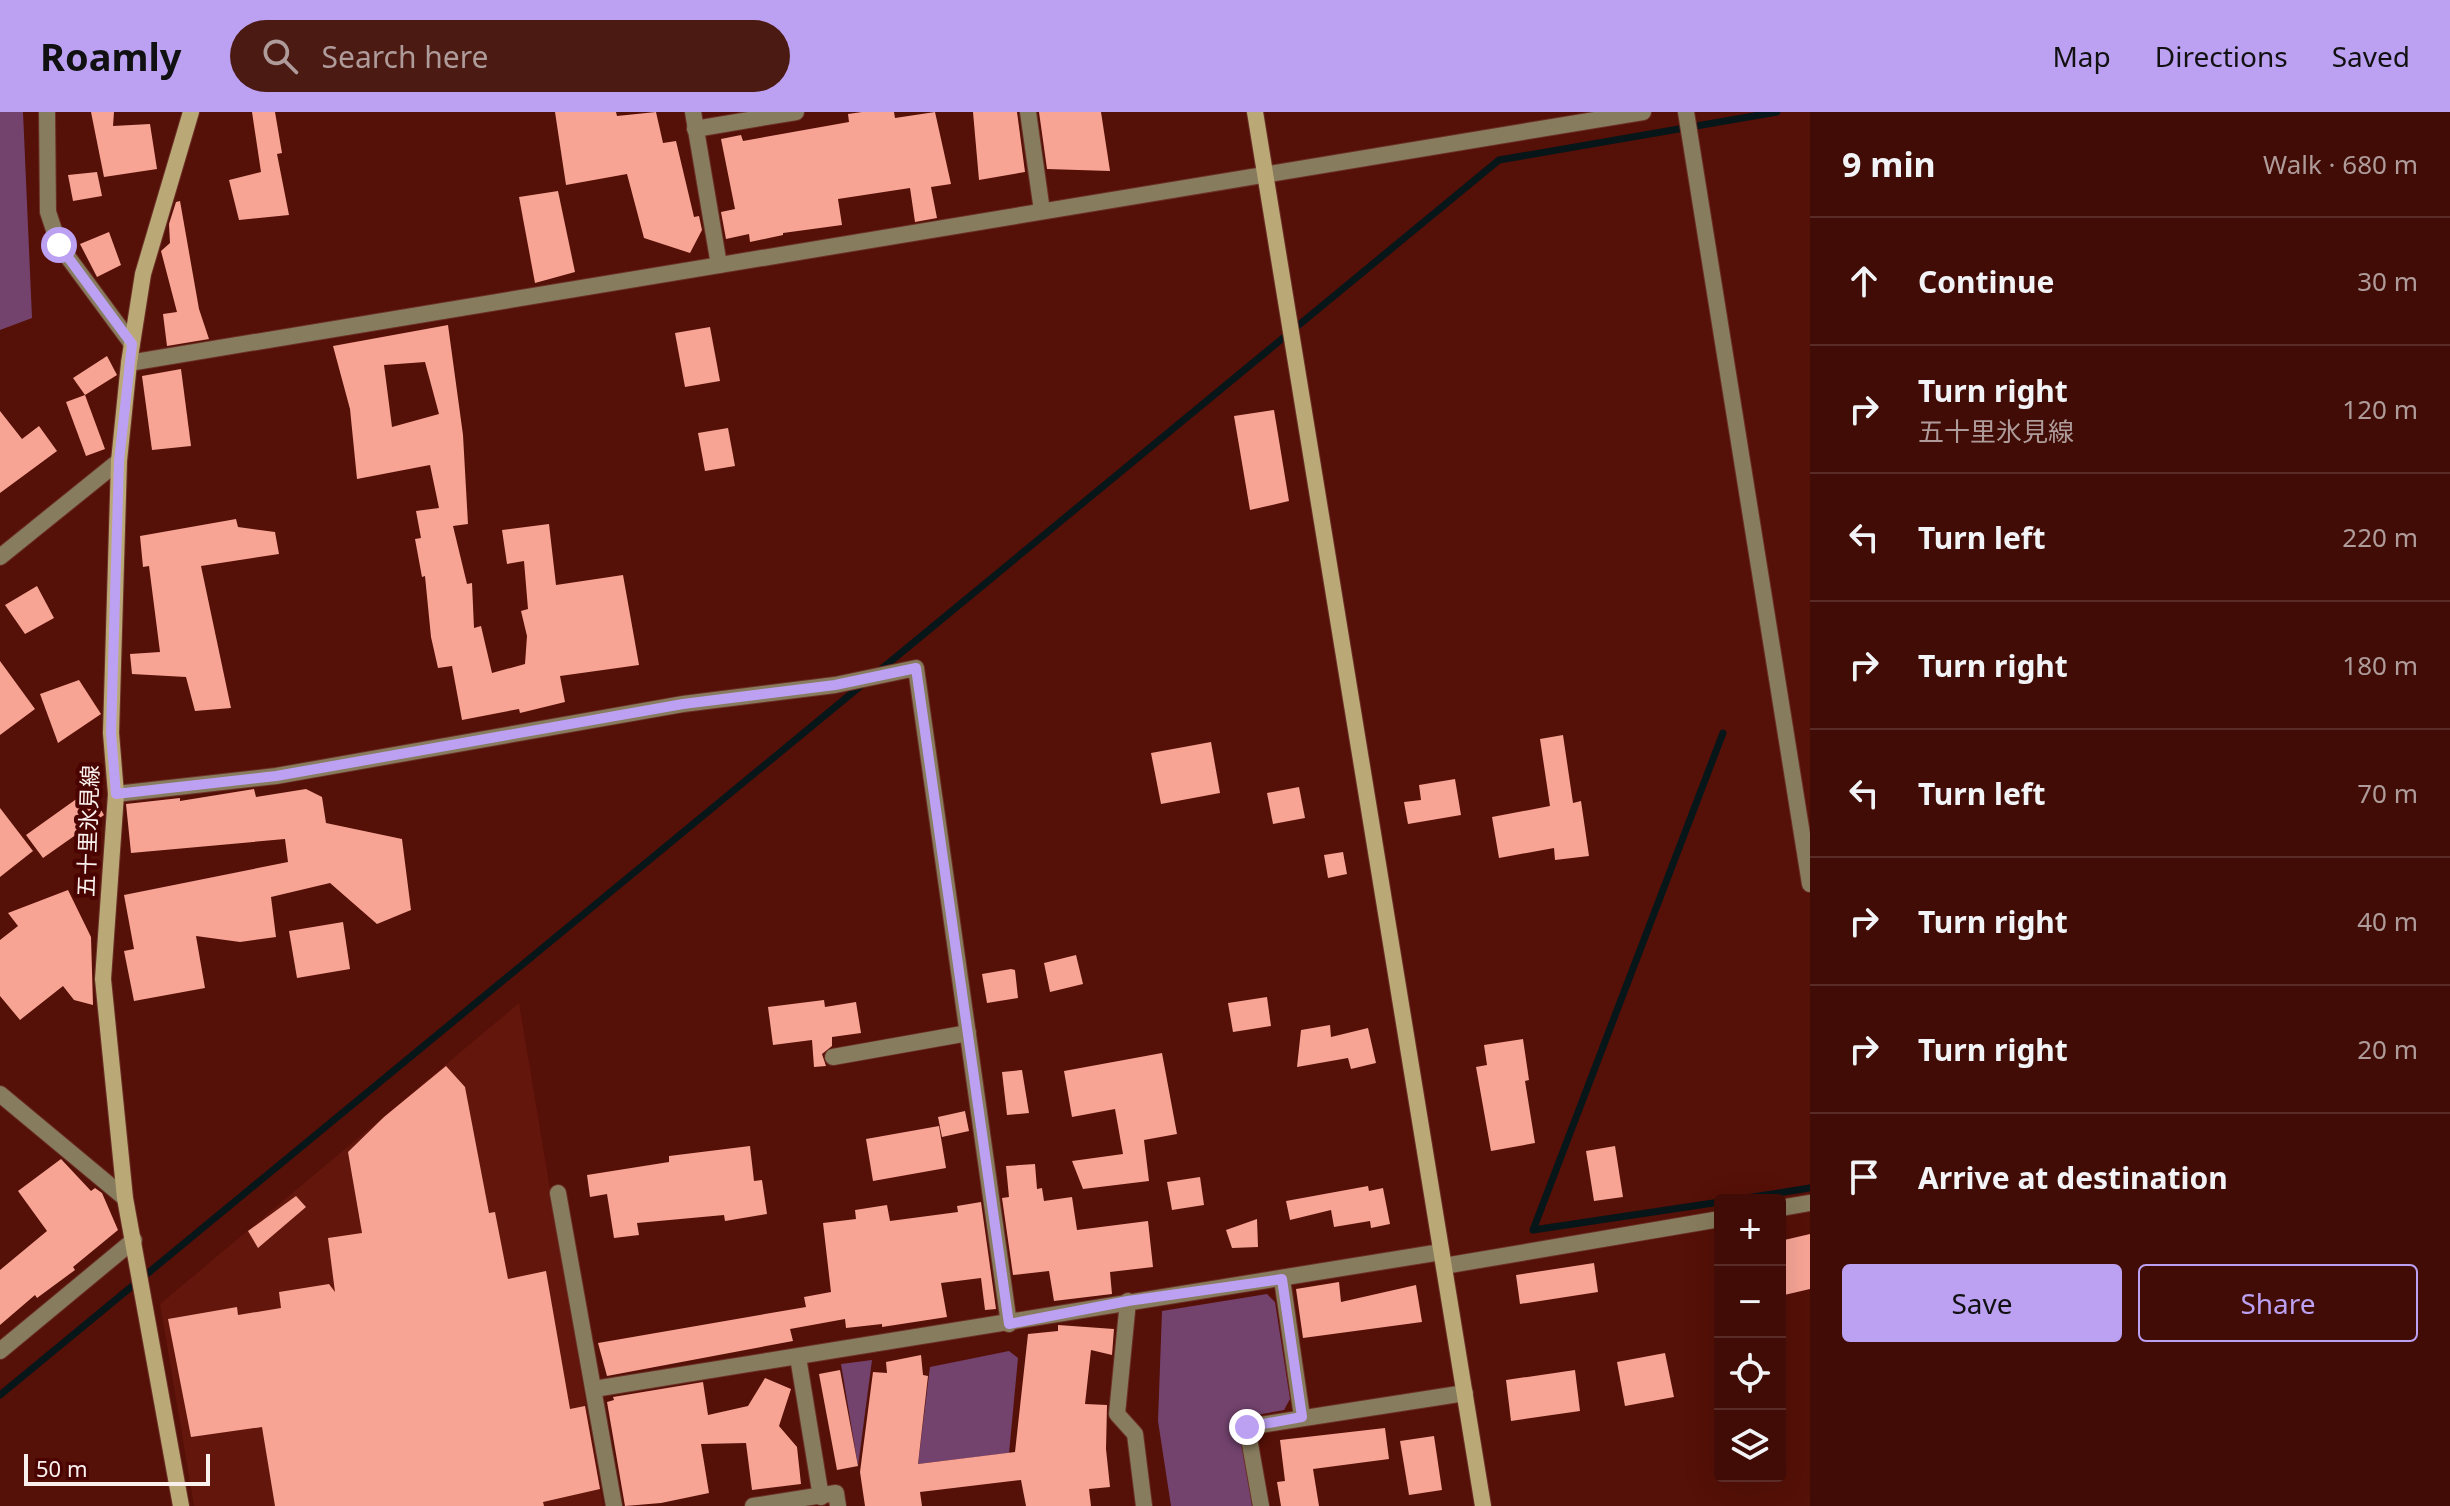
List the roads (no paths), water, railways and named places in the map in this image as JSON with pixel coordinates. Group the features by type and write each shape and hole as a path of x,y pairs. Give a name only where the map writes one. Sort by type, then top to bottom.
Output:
{"main road":[{"name":"五十里氷見線","path":"181,1506 125,1198 103,979 116,794 111,733 119,461 129,363 143,274 191,112"},
{"path":"1255,112 1483,1506"}],"street":[{"path":"47,112 48,212 59,245 132,344"},
{"path":"719,265 694,120 796,112"},
{"path":"1028,112 1042,211"},
{"path":"129,363 1643,112"},
{"path":"1686,112 1810,884"},
{"path":"0,557 119,461"},
{"path":"116,794 276,776 683,704 835,685 916,668 1009,1324"},
{"path":"833,1057 968,1033"},
{"path":"0,1094 125,1198"},
{"path":"558,1193 614,1506"},
{"path":"1786,1207 1810,1203"},
{"path":"594,1389 1009,1324 1128,1301 1714,1220"},
{"path":"0,1351 134,1240"},
{"path":"1282,1279 1302,1417"},
{"path":"1128,1301 1117,1414 1135,1434 1144,1506"},
{"path":"798,1357 821,1497"},
{"path":"1261,1506 1247,1427 1465,1393"},
{"path":"753,1506 836,1493 838,1506"}],"waterway":[{"path":"879,671 1499,160 1777,112"},
{"path":"0,1395 863,684"},
{"path":"1714,1203 1533,1230 1723,733"},
{"path":"1772,1194 1810,1188"}]}
